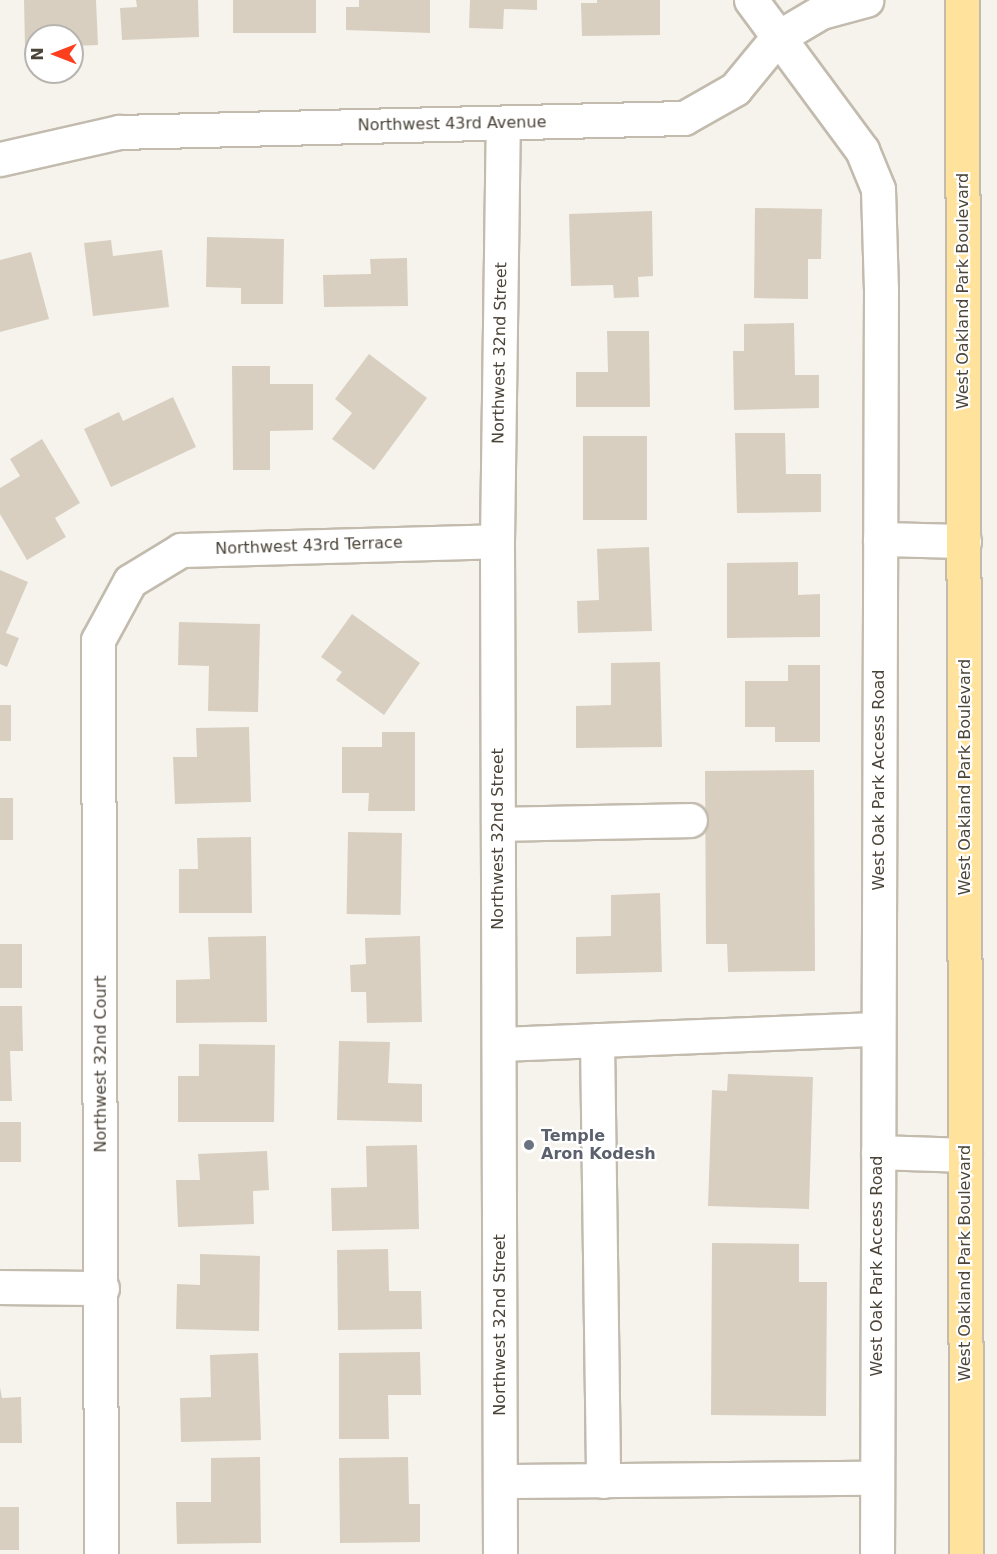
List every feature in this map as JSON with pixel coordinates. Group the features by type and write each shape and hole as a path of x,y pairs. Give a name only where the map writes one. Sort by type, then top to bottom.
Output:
{"main road":[{"name":"West Oakland Park Boulevard","path":"962,0 966,1554"}],"street":[{"name":"West Oak Park Access Road","path":"751,0 862,150 878,189 881,289 877,1554"},
{"name":"Northwest 43rd Avenue","path":"0,159 119,132 684,118 735,89 777,38 821,12 866,0"},
{"name":"Northwest 32nd Street","path":"500,1554 497,541 503,123"},
{"path":"880,539 964,541"},
{"name":"Northwest 43rd Terrace","path":"130,581 181,550 497,541"},
{"name":"Northwest 32nd Court","path":"102,1554 98,640 130,581"},
{"path":"498,824 690,820"},
{"path":"499,1044 878,1029"},
{"path":"597,1040 603,1480"},
{"path":"878,1152 965,1155"},
{"path":"0,1287 102,1288"},
{"path":"500,1481 876,1478"}],"building":[{"path":"24,0 96,0 98,45 84,46 84,24 24,24"},
{"path":"136,0 198,0 199,37 122,40 120,8 137,7"},
{"path":"233,0 316,0 316,33 233,33"},
{"path":"359,0 430,0 430,33 346,30 346,7 359,7"},
{"path":"470,0 537,0 537,10 504,9 503,29 469,28"},
{"path":"597,0 660,0 660,35 582,36 581,3 597,3"},
{"path":"755,208 822,209 821,259 808,259 808,299 754,298"},
{"path":"652,211 653,276 638,277 639,297 614,298 613,285 571,286 569,214"},
{"path":"207,237 284,239 283,304 241,304 241,288 206,287"},
{"path":"111,240 113,256 162,250 169,307 93,316 84,243"},
{"path":"31,252 49,319 0,332 0,260"},
{"path":"407,258 408,306 324,307 323,275 371,274 370,259"},
{"path":"794,323 795,375 819,375 819,408 734,410 733,351 744,351 744,324"},
{"path":"607,331 649,331 650,407 576,407 576,372 608,372"},
{"path":"369,354 427,398 374,470 332,439 352,413 335,399"},
{"path":"232,366 270,366 270,384 313,384 313,430 270,431 270,470 233,470"},
{"path":"173,397 196,447 111,487 84,429 119,412 123,421"},
{"path":"735,433 785,433 786,474 821,474 821,512 737,513"},
{"path":"583,436 647,436 647,520 583,520"},
{"path":"42,439 80,503 55,518 66,537 27,560 0,514 0,488 20,476 10,459"},
{"path":"649,547 652,631 578,633 577,601 599,600 597,549"},
{"path":"798,562 798,595 820,594 820,637 727,638 727,563"},
{"path":"0,570 28,582 6,633 19,638 7,667 0,664"},
{"path":"352,614 420,663 384,715 336,680 342,672 321,657"},
{"path":"179,622 260,624 258,712 208,711 209,666 178,665"},
{"path":"660,662 662,747 576,748 576,706 611,705 611,663"},
{"path":"788,665 820,665 820,742 775,742 775,727 745,727 745,681 788,681"},
{"path":"0,705 11,705 11,741 0,741"},
{"path":"249,727 251,802 175,804 173,757 197,757 196,728"},
{"path":"382,732 415,732 415,811 368,811 369,793 342,793 342,747 382,747"},
{"path":"814,770 815,971 728,972 727,944 706,944 705,771"},
{"path":"0,798 13,798 13,840 0,840"},
{"path":"348,832 402,833 401,915 347,914"},
{"path":"251,837 252,913 179,913 179,869 198,869 197,838"},
{"path":"660,893 662,972 576,974 576,937 611,936 611,895"},
{"path":"266,936 267,1022 176,1023 176,980 210,979 208,937"},
{"path":"420,936 422,1022 367,1023 366,992 351,992 350,965 366,964 365,938"},
{"path":"0,944 22,944 22,988 0,988"},
{"path":"0,1006 22,1006 23,1051 10,1051 12,1101 0,1101"},
{"path":"339,1041 390,1042 388,1083 422,1084 422,1122 337,1120"},
{"path":"199,1044 275,1045 274,1122 178,1122 178,1076 199,1076"},
{"path":"728,1074 813,1077 809,1209 708,1206 712,1090 727,1091"},
{"path":"0,1122 21,1122 21,1162 0,1162"},
{"path":"417,1145 419,1229 332,1231 331,1188 367,1187 366,1146"},
{"path":"267,1151 269,1190 253,1191 254,1224 178,1227 176,1180 200,1180 198,1154"},
{"path":"712,1243 799,1244 799,1282 827,1282 826,1416 711,1415"},
{"path":"388,1249 389,1291 421,1291 422,1329 338,1330 337,1250"},
{"path":"200,1254 260,1256 259,1331 176,1329 177,1284 200,1285"},
{"path":"420,1352 421,1395 388,1395 389,1439 339,1439 339,1353"},
{"path":"258,1353 261,1440 181,1442 180,1398 211,1397 210,1355"},
{"path":"0,1387 2,1398 21,1397 22,1443 0,1443"},
{"path":"260,1457 261,1543 177,1544 176,1502 211,1502 211,1458"},
{"path":"408,1457 409,1504 420,1504 420,1542 340,1543 339,1458"},
{"path":"0,1507 19,1507 19,1550 0,1550"}],"place":[{"name":"Temple Aron Kodesh","path":"529,1145"}]}
